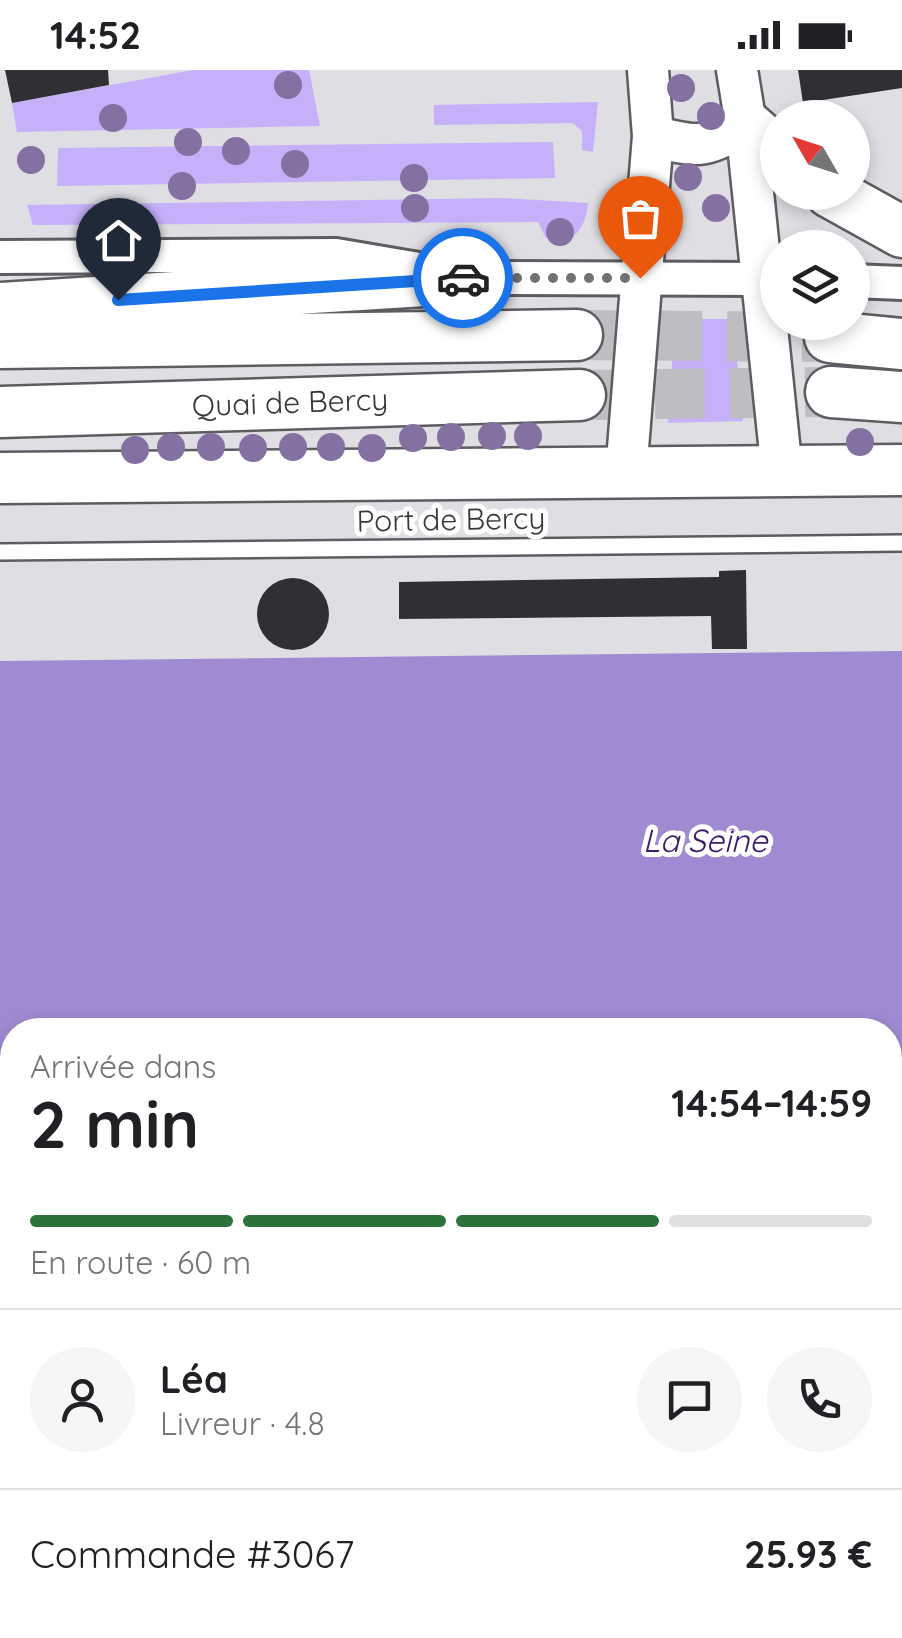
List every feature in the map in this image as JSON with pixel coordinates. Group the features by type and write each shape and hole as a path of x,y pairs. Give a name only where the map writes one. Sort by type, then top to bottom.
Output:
{"main road":[{"path":"862,210 902,232"},
{"path":"0,308 470,278"},
{"name":"Quai de Bercy","path":"0,343 577,335"},
{"path":"861,340 902,344"},
{"path":"832,392 902,398"},
{"name":"Quai de Bercy","path":"0,412 580,395"},
{"path":"0,478 902,470"}],"street":[{"path":"626,473 654,136 648,70"},
{"path":"736,70 760,134"},
{"path":"654,136 692,147 760,139"},
{"path":"0,256 336,254 470,278 760,279"},
{"path":"870,282 902,283"},
{"path":"774,340 782,472"}],"lane":[{"name":"Port de Bercy","path":"0,552 902,543"}],"shaded area":[{"path":"193,70 309,70 320,126 17,132 12,103"},
{"path":"598,102 593,152 582,150 582,131 573,123 434,125 434,105"},
{"path":"553,142 555,178 57,186 58,148"},
{"path":"502,198 588,203 585,220 577,233 556,240 546,238 538,222 33,225 27,205"},
{"path":"675,319 733,319 743,421 668,423"}],"water":[{"name":"La Seine","path":"902,651 902,1018 0,1018 0,661"}],"building":[{"path":"5,70 108,70 109,85 12,103"},
{"path":"798,70 902,70 902,88 803,100"},
{"path":"746,570 747,649 712,649 711,616 399,619 399,582 719,577 719,571"},
{"path":"293,578 319,588 329,614 319,640 293,650 267,640 257,614 267,588"}],"tunnel":[{"path":"577,335 760,336"},
{"path":"580,395 831,392"}],"way so far":[{"path":"463,278 640,278"}],"route":[{"path":"118,300 463,278"}]}
